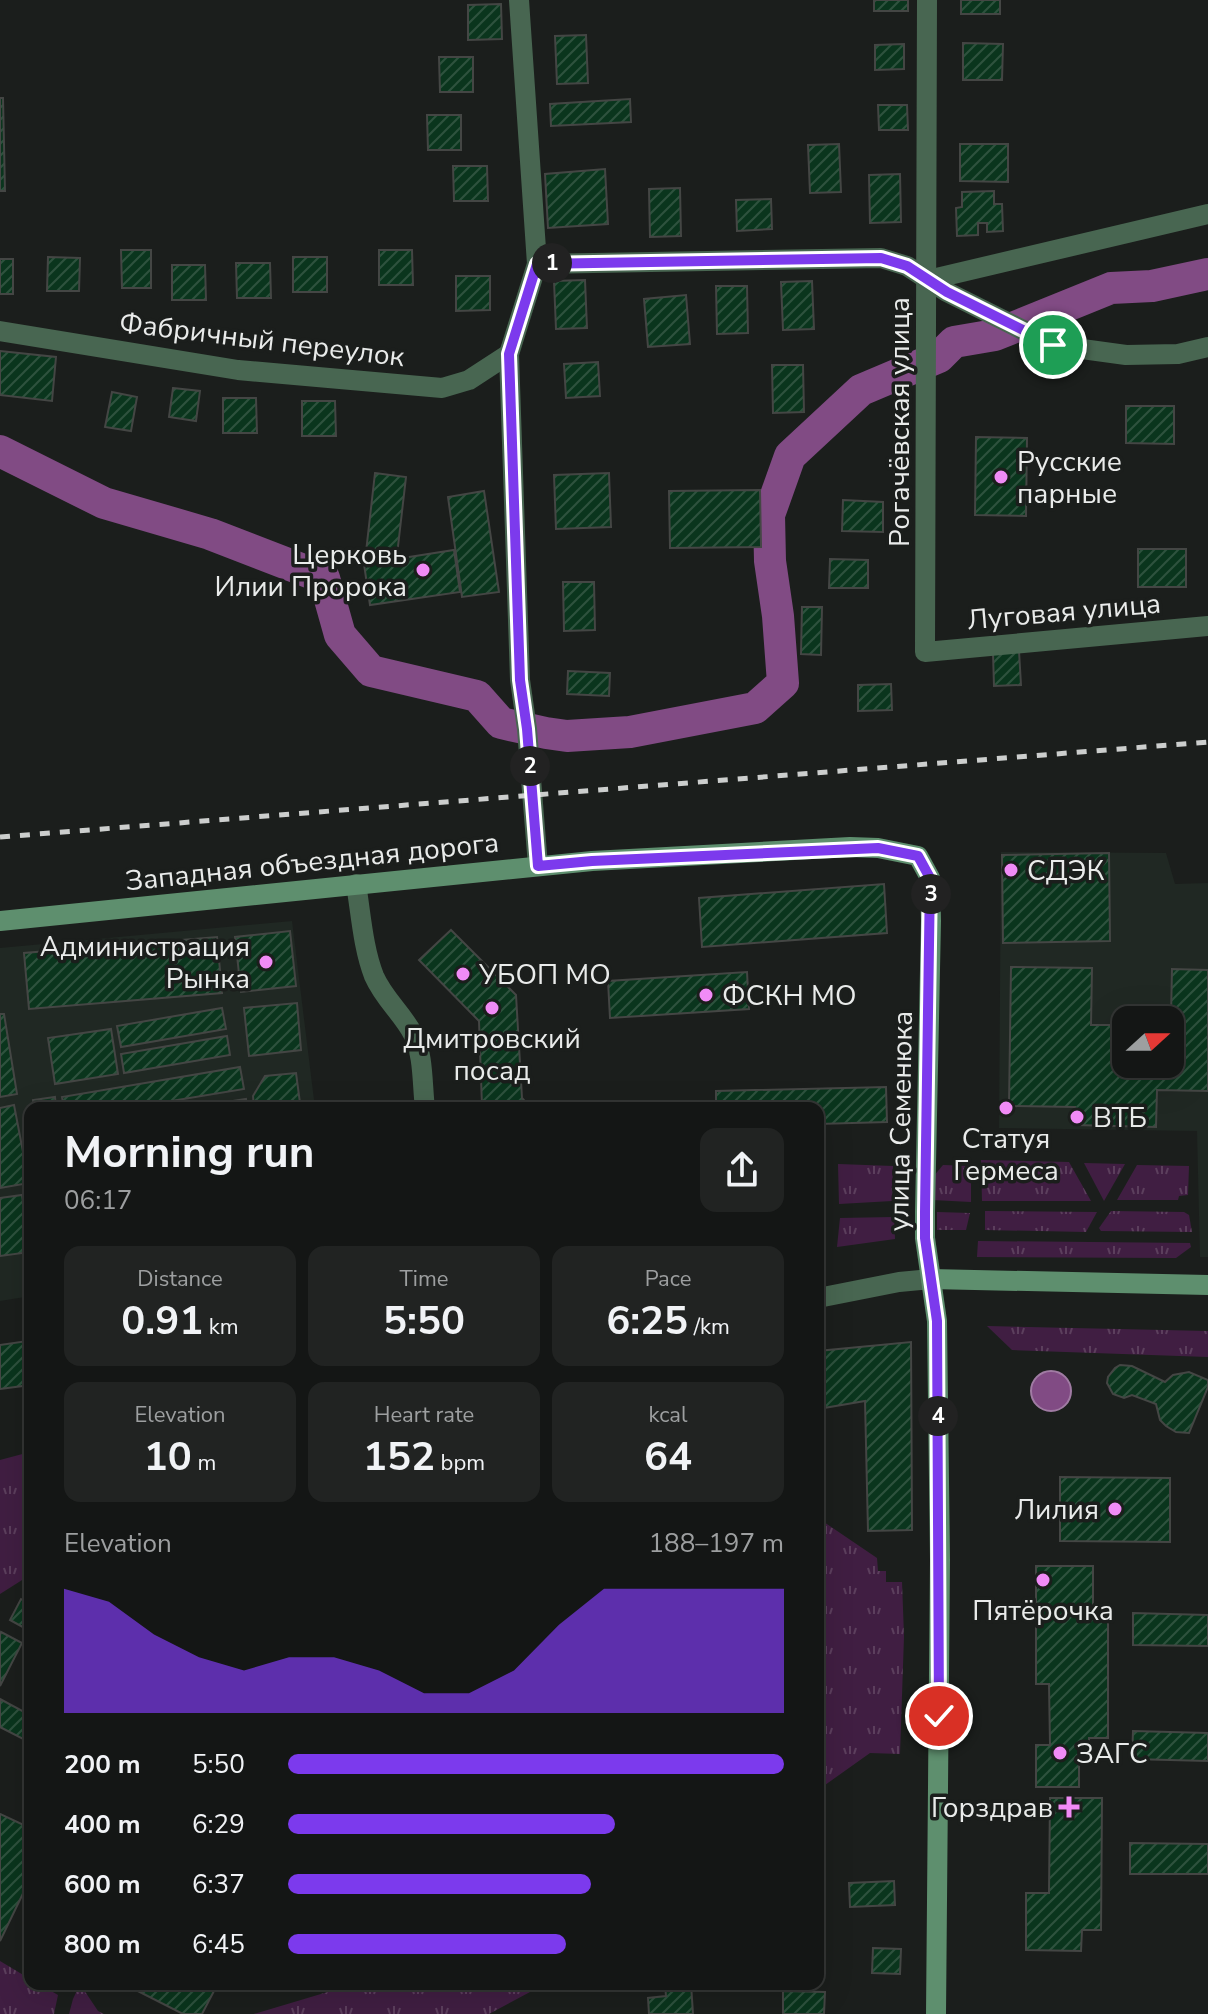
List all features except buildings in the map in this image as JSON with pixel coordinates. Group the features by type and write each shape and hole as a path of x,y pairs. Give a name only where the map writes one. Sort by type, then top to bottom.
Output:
{"main road":[{"name":"Западная объездная дорога","path":"0,921 538,866 850,847 878,848 918,856"},
{"name":"улица Семенюка","path":"918,856 930,878 925,1212 937,1321 940,1560 936,2014"},
{"path":"931,1279 1208,1285"}],"street":[{"path":"519,0 537,264 509,354 520,680 538,866"},
{"name":"Рогачёвская улица","path":"925,652 927,0"},
{"path":"928,280 1208,214"},
{"path":"537,264 881,258 907,266 947,292 1053,345 1126,355 1178,354 1208,347"},
{"name":"Фабричный переулок","path":"0,331 238,370 442,388 469,380 509,354"},
{"name":"Луговая улица","path":"925,652 1208,626"},
{"path":"356,884 373,973 383,995 413,1033 419,1051 424,1102"},
{"path":"824,1297 931,1279"}],"shaded area":[{"path":"1001,852 1166,853 1175,884 1208,883 1208,1257 1200,1257 1197,1131 999,1128"},
{"path":"292,921 314,1102 24,1102 24,1297 0,1301 0,948"},
{"name":"Лилия","path":"1051,1371 1065,1377 1071,1391 1065,1405 1051,1411 1037,1405 1031,1391 1037,1377"}],"green space":[{"path":"981,1160 1069,1162 1091,1201 982,1201"},
{"path":"1084,1163 1125,1164 1104,1201"},
{"path":"838,1164 893,1166 892,1201 839,1204"},
{"path":"943,1165 971,1166 971,1202 933,1200 933,1177"},
{"path":"1137,1165 1189,1166 1188,1195 1179,1196 1178,1200 1117,1200"},
{"path":"985,1211 1097,1212 1086,1232 985,1230"},
{"path":"1111,1211 1184,1212 1189,1215 1192,1232 1101,1231 1099,1228"},
{"path":"937,1212 970,1213 966,1230 937,1230"},
{"path":"894,1217 895,1239 837,1247 840,1218"},
{"path":"978,1241 1190,1243 1191,1247 1176,1258 977,1257"},
{"path":"987,1326 1208,1331 1208,1357 1012,1350"},
{"path":"24,1454 24,1579 0,1594 0,1460"},
{"path":"824,1522 877,1558 878,1571 886,1571 886,1582 902,1582 904,1636 900,1754 870,1753 824,1786"},
{"path":"0,1961 24,1975 24,1990 49,1990 58,1995 54,2014 0,2014"},
{"path":"77,1990 84,1990 98,2011 104,2014 69,2014"},
{"path":"334,1990 534,1990 489,2014 254,2014"}],"waterway":[{"path":"0,451 104,503 210,534 324,578 340,635 371,671 477,696 501,723 567,736 630,732 755,708 783,683 770,561 769,515 790,456 861,390 939,357 954,342 995,335 1111,288 1152,286 1208,274"}],"railway":[{"path":"0,837 1208,742"}],"place":[{"name":"Русские парные","path":"1001,477"},
{"name":"Церковь Илии Пророка","path":"423,570"},
{"name":"СДЭК","path":"1011,870"},
{"name":"Администрация Рынка","path":"266,962"},
{"name":"УБОП МО","path":"463,974"},
{"name":"ФСКН МО","path":"706,995"},
{"name":"Дмитровский посад","path":"492,1008"},
{"name":"Статуя Гермеса","path":"1006,1108"},
{"name":"ВТБ","path":"1077,1117"},
{"name":"Лилия","path":"1115,1509"},
{"name":"Пятёрочка","path":"1043,1580"},
{"name":"ЗАГС","path":"1060,1753"},
{"name":"Горздрав","path":"1069,1807"}],"route":[{"path":"939,1716 937,1321 925,1238 930,878 918,856 878,848 850,847 538,866 520,680 509,354 537,264 881,258 907,266 947,292 1053,345"}]}
